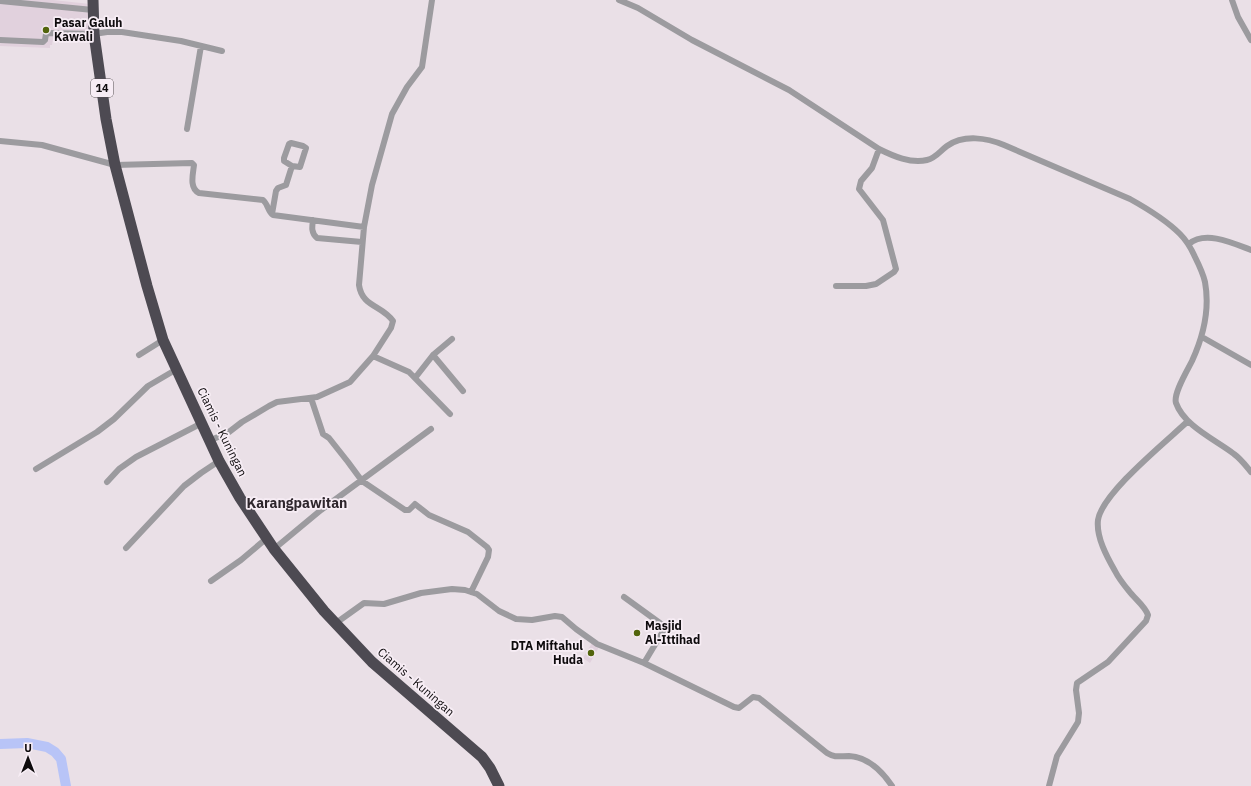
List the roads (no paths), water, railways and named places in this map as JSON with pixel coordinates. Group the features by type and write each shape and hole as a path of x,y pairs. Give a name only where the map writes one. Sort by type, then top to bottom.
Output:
{"highway":[{"name":"Ciamis - Kuningan","path":"93,5 94,34 106,119 115,165 163,340 219,461 240,498 274,549 302,585 372,662 482,757 490,768 499,786"}],"street":[{"path":"210,441 229,432 242,422 277,402 311,398 330,392 350,382 373,356 391,328 393,321 385,313 366,300 360,292 359,285 362,242 372,185 390,121 404,93 420,71 424,62 432,0"},
{"path":"619,0 638,8 692,40 790,90 879,149 899,157 921,161 932,158 951,144 962,140 982,139 998,143 1138,204 1168,223 1188,244 1205,281 1206,299 1205,325 1202,337 1199,347 1176,396 1176,403 1188,421 1233,453 1251,472"},
{"path":"1232,0 1238,18 1251,40"},
{"path":"0,1 93,5"},
{"path":"0,40 43,42 45,40 46,33 50,32 94,34 122,32 222,51"},
{"path":"187,129 201,46"},
{"path":"0,141 42,145 115,165 192,163 194,165 193,186 197,192 263,200 272,214"},
{"path":"836,286 866,286 876,284 896,269 883,220 859,189 862,181 872,168 879,149"},
{"path":"272,214 276,191 278,188 286,185 292,166"},
{"path":"272,214 364,227"},
{"path":"313,220 314,236 317,238 362,242"},
{"path":"1188,244 1201,238 1218,239 1251,250"},
{"path":"1202,337 1251,365"},
{"path":"139,355 163,340"},
{"path":"415,378 433,355 452,340"},
{"path":"433,355 463,391"},
{"path":"373,356 409,372 450,414"},
{"path":"36,468 97,432 114,419 148,386 177,369"},
{"path":"311,398 323,434 329,438 362,481 405,510 409,510 416,504 429,515 468,532 487,547 489,550 488,556 471,592"},
{"path":"1049,786 1057,756 1078,722 1079,713 1076,690 1077,683 1100,669 1115,656 1146,621 1148,615 1123,584 1110,563 1101,541 1098,528 1100,512 1110,496 1123,482 1188,421"},
{"path":"107,482 119,469 136,457 202,423"},
{"path":"274,549 321,510 431,429"},
{"path":"126,548 184,486 219,461"},
{"path":"211,581 241,560 267,538"},
{"path":"336,623 364,603 384,604 421,593 439,590 471,592 482,598 499,611 516,619 532,620 555,616 562,617 597,644 644,663 734,707 739,708 753,697 759,698 827,753 835,757 852,756 863,759 882,773 892,786"},
{"path":"624,597 665,628 644,663"}],"waterway":[{"path":"0,744 27,743 47,747 55,752 61,759 66,786"}],"place":[{"name":"Pasar Galuh Kawali","path":"46,30"},
{"name":"Masjid Al-Ittihad","path":"637,633"},
{"name":"DTA Miftahul Huda","path":"591,653"}],"district":[{"name":"Karangpawitan","path":"297,503"}]}
